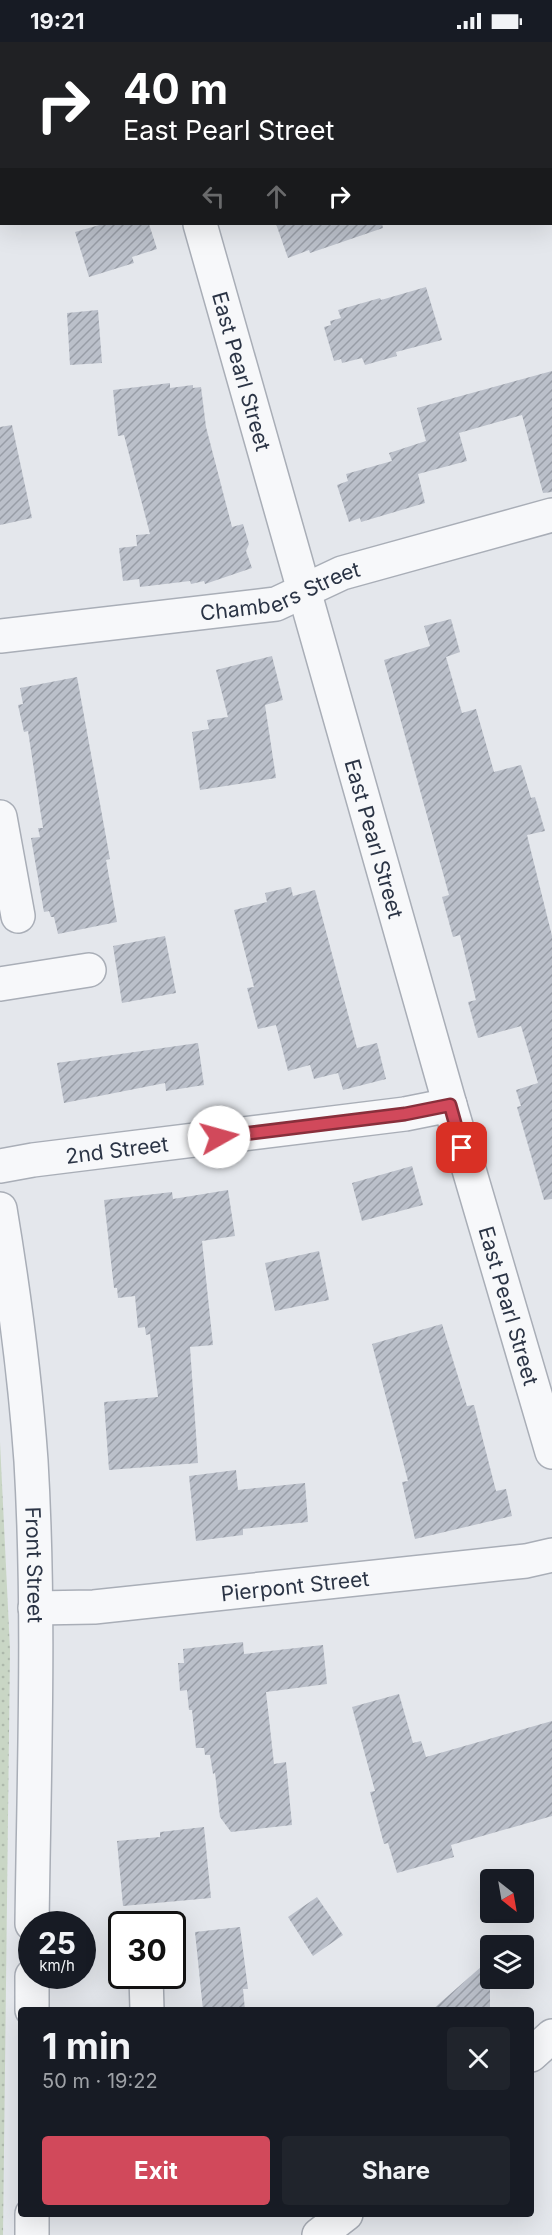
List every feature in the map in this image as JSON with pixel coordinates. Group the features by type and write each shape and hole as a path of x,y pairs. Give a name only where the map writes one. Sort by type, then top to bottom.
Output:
{"street":[{"name":"East Pearl Street","path":"200,225 450,1105 552,1452"},
{"name":"Chambers Street","path":"0,636 276,604 342,573 552,515"},
{"path":"0,817 18,916"},
{"path":"0,984 89,970"},
{"name":"2nd Street","path":"0,1166 405,1114 450,1105"},
{"name":"Front Street","path":"0,1209 16,1308 31,1461 35,1608 32,1911"},
{"name":"Pierpont Street","path":"35,1608 94,1607 526,1561 552,1555"},
{"path":"32,1989 32,2007"},
{"path":"146,1989 147,2007"},
{"path":"534,2052 552,2036"},
{"path":"32,2217 32,2235"},
{"path":"319,2235 342,2217"}],"green space":[{"path":"0,1442 10,1650 3,2235 0,2235"}],"building":[{"path":"100,225 149,225 157,249 132,257 134,263 89,277 75,232"},
{"path":"276,225 382,225 383,228 310,253 309,250 288,258"},
{"path":"426,287 442,340 396,352 397,356 365,365 362,358 342,363 341,359 334,361 324,327 331,325 330,321 341,318 338,310"},
{"path":"98,310 102,363 70,365 67,313"},
{"path":"552,371 552,492 543,493 522,415 459,433 467,461 418,474 425,503 361,522 360,518 349,522 337,485 348,481 346,474 392,461 389,453 426,441 417,408"},
{"path":"170,383 170,388 193,385 193,388 201,387 206,427 232,527 243,524 249,544 246,551 252,568 205,584 204,581 191,584 190,581 140,587 139,579 123,581 119,548 137,546 136,535 150,534 124,435 118,436 113,390"},
{"path":"12,425 32,518 0,525 0,427"},
{"path":"451,619 460,652 446,657 462,713 476,709 494,772 521,765 531,798 535,797 545,831 527,835 552,936 552,1199 544,1200 517,1107 521,1106 516,1090 538,1083 521,1026 478,1038 468,1002 476,1000 460,935 453,937 442,897 449,895 384,660 430,646 424,626"},
{"path":"272,656 283,700 265,705 276,778 200,790 192,732 209,729 207,720 228,717 216,670"},
{"path":"77,677 110,859 106,860 117,922 58,934 54,917 51,917 49,911 44,912 31,838 40,837 38,828 43,828 28,731 24,732 18,705 23,704 20,688"},
{"path":"291,887 293,896 315,890 357,1048 377,1043 386,1079 343,1090 338,1073 314,1079 310,1065 288,1071 276,1025 258,1029 247,988 254,987 234,910 267,902 265,893"},
{"path":"165,936 176,993 122,1003 113,946"},
{"path":"198,1043 204,1085 166,1091 165,1083 64,1103 57,1063"},
{"path":"412,1166 423,1205 362,1221 352,1183"},
{"path":"228,1190 235,1236 202,1241 213,1345 190,1347 198,1463 109,1470 104,1402 158,1397 150,1334 146,1335 145,1327 138,1328 135,1296 118,1298 117,1288 114,1288 104,1200 172,1192 173,1199"},
{"path":"319,1251 329,1300 275,1311 265,1263"},
{"path":"442,1324 467,1406 474,1405 496,1491 506,1489 512,1516 415,1539 402,1482 408,1481 372,1344"},
{"path":"236,1470 238,1490 305,1483 308,1522 243,1529 243,1535 196,1541 189,1476"},
{"path":"243,1642 244,1654 323,1645 327,1684 266,1692 274,1764 286,1762 292,1825 231,1832 220,1817 215,1773 213,1774 210,1755 205,1755 204,1748 196,1748 192,1710 189,1710 187,1690 180,1691 178,1663 184,1663 183,1649"},
{"path":"399,1694 413,1743 421,1741 426,1757 552,1721 552,1816 451,1845 454,1857 397,1873 388,1843 384,1844 370,1792 375,1791 352,1707"},
{"path":"204,1827 211,1898 123,1906 117,1841 160,1837 160,1832"},
{"path":"317,1897 343,1935 313,1956 288,1917"},
{"path":"240,1927 248,1989 243,1989 245,2007 203,2007 195,1932"},
{"path":"480,1968 480,1989 490,1989 490,2007 435,2007"}],"route":[{"path":"219,1137 405,1114 450,1105 462,1148"}]}
